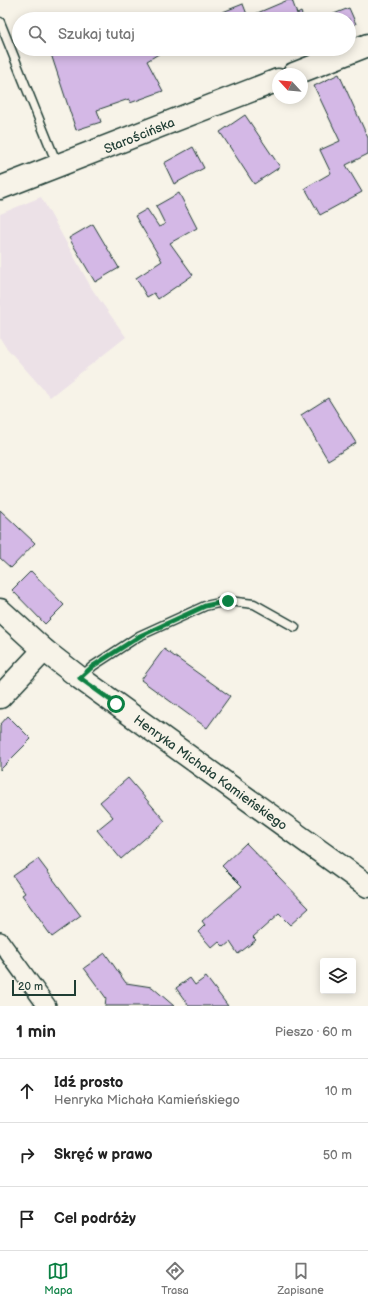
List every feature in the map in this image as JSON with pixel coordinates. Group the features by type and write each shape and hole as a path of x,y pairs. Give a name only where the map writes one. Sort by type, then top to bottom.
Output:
{"street":[{"path":"356,49 368,44"},
{"path":"308,68 338,56"},
{"name":"Starościńska","path":"0,188 272,82"},
{"name":"Henryka Michała Kamieńskiego","path":"0,610 44,650 80,678 368,886"},
{"path":"0,697 44,650"},
{"path":"0,941 47,1006"}],"lane":[{"path":"0,22 12,52"},
{"path":"14,56 58,166"},
{"path":"80,678 93,666 140,636 205,606 228,601 254,604 295,628"}],"shaded area":[{"path":"41,197 92,289 126,337 50,397 5,346 0,338 0,214"}],"building":[{"path":"288,0 292,0 296,12 260,12"},
{"path":"243,4 246,12 223,12"},
{"path":"349,8 351,12 339,12"},
{"path":"52,56 155,56 147,61 163,91 130,103 129,99 97,110 101,122 76,130"},
{"path":"339,74 368,138 368,154 346,165 362,192 320,215 305,188 331,173 320,150 340,141 314,86"},
{"path":"245,115 280,167 254,184 220,132"},
{"path":"193,147 204,168 174,184 164,163"},
{"path":"179,193 197,228 170,243 193,275 158,299 154,293 147,297 136,278 162,261 135,216 147,209 159,227 165,224 156,206"},
{"path":"93,224 119,268 95,282 69,238"},
{"path":"328,398 356,443 328,460 301,415"},
{"path":"0,510 35,543 11,568 0,558"},
{"path":"31,571 64,605 45,624 12,590"},
{"path":"164,649 230,696 207,728 141,680"},
{"path":"8,716 31,739 0,770 0,725"},
{"path":"128,778 165,821 121,859 97,830 113,817 100,802"},
{"path":"246,843 309,908 290,925 279,914 253,937 256,940 238,954 230,942 224,947 219,942 212,948 198,932 205,925 202,921 242,886 222,866"},
{"path":"38,859 81,916 52,937 22,895 25,893 13,876"},
{"path":"105,953 126,983 152,987 174,1006 105,1006 106,998 84,968"},
{"path":"206,977 228,1006 189,1006 176,988 190,978 195,985"}],"route":[{"path":"116,704 80,678 93,666 140,636 205,606 228,601"}]}
